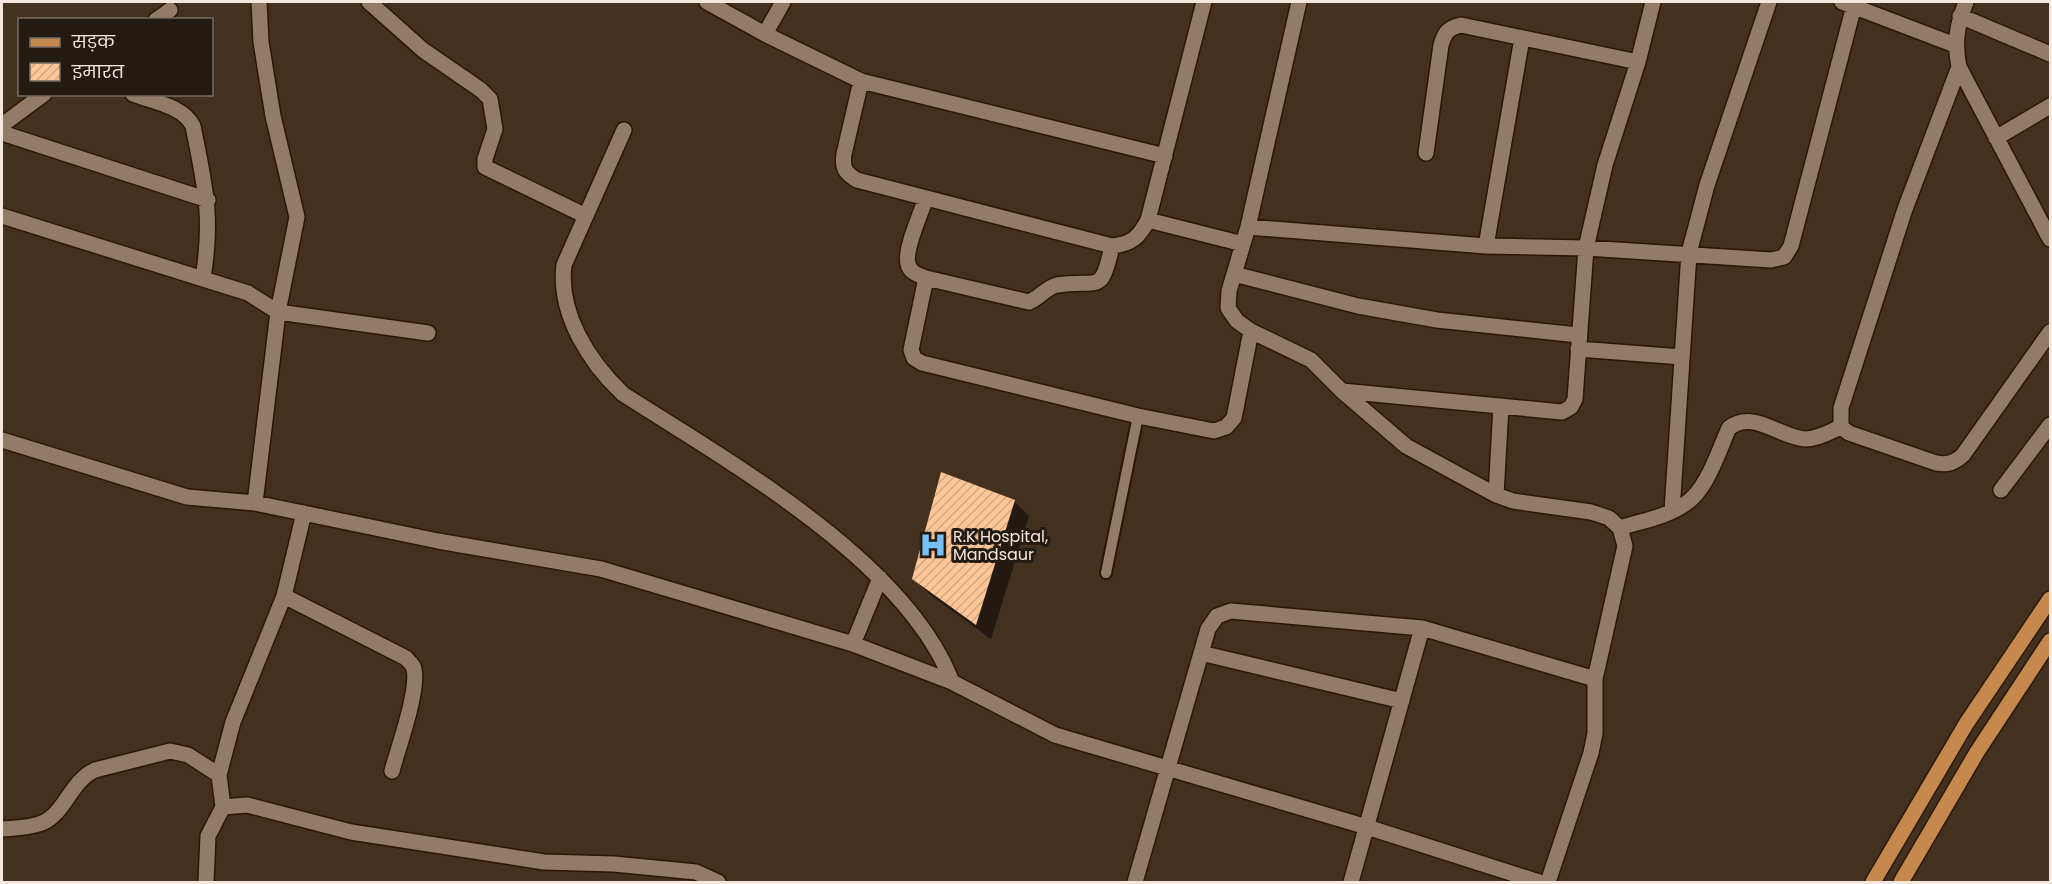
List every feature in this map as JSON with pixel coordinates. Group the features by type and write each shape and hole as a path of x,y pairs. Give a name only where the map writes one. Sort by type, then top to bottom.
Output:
{"main road":[{"path":"1873,882 1966,724 2050,599"},
{"path":"1901,882 1977,752 2050,642"}],"street":[{"path":"255,503 278,312 297,218 273,116 261,42 259,2"},
{"path":"369,2 423,50 481,90 490,99 495,129 485,159 485,167 586,216"},
{"path":"707,2 765,34 861,81 1165,156"},
{"path":"765,34 783,2"},
{"path":"861,81 842,166 847,175 857,180 1112,246 1127,244 1139,236 1148,220 1204,2"},
{"path":"1299,2 1248,227 1229,291 1228,308 1237,321 1251,331 1311,360 1342,391 1406,446 1496,495 1514,501 1591,512 1609,518 1620,528 1625,546 1595,679 1595,733 1592,753 1548,882"},
{"path":"1342,391 1562,412 1570,407 1575,399 1586,248 1610,147 1638,62 1653,2"},
{"path":"1672,512 1689,253 1707,185 1769,2"},
{"path":"1966,2 1960,16 1955,45 1959,67 2050,239"},
{"path":"1248,227 1486,246 1689,253 1771,260 1784,256 1791,246 1850,3 1955,45"},
{"path":"159,18 171,10"},
{"path":"1960,16 2050,54"},
{"path":"1426,153 1445,33 1452,27 1461,25 1638,62"},
{"path":"1486,246 1522,38"},
{"path":"1841,427 1841,408 1905,209 1959,67"},
{"path":"2,125 41,96"},
{"path":"138,96 179,111 189,117 193,126 208,200 209,234 203,278"},
{"path":"1996,138 2050,106"},
{"path":"624,130 564,265 562,282 570,317 579,336 610,382 623,394 786,499 880,578 940,651 952,682"},
{"path":"2,133 208,200"},
{"path":"926,198 908,254 908,265 914,273 926,278 1029,302 1056,285 1091,285 1100,281 1106,272 1112,246"},
{"path":"2,216 248,293 278,312 428,333"},
{"path":"1148,220 1243,244"},
{"path":"1234,274 1392,312 1682,357"},
{"path":"926,278 911,350 914,357 922,363 1138,416 1214,431 1226,427 1234,418 1251,331"},
{"path":"1841,427 1849,433 1936,463 1946,465 1955,462 1963,455 2050,332"},
{"path":"1496,495 1501,406"},
{"path":"1620,528 1672,512 1687,503 1699,490 1729,428 1738,421 1749,421 1803,439 1818,438 1841,427"},
{"path":"2001,490 2050,425"},
{"path":"2,440 187,497 255,503 438,541 585,565 853,644 952,682 1055,735 1367,827 1539,882"},
{"path":"206,882 208,836 223,807 219,775 239,704 284,596 304,513"},
{"path":"853,644 880,578"},
{"path":"284,596 406,658 413,666 415,676 409,711 392,771"},
{"path":"1135,882 1208,628 1217,616 1231,612 1422,628 1595,679"},
{"path":"1351,882 1422,628"},
{"path":"1201,653 1402,702"},
{"path":"2,829 40,824 57,810 84,774 105,767 170,751 188,755 219,775"},
{"path":"223,807 248,805 351,832 544,862 614,864 696,873 718,882"}],"lane":[{"path":"1106,573 1138,416"}],"building":[{"path":"941,472 1015,500 976,625 912,579"}],"place":[{"name":"R.K Hospital, Mandsaur","path":"933,545"}]}
